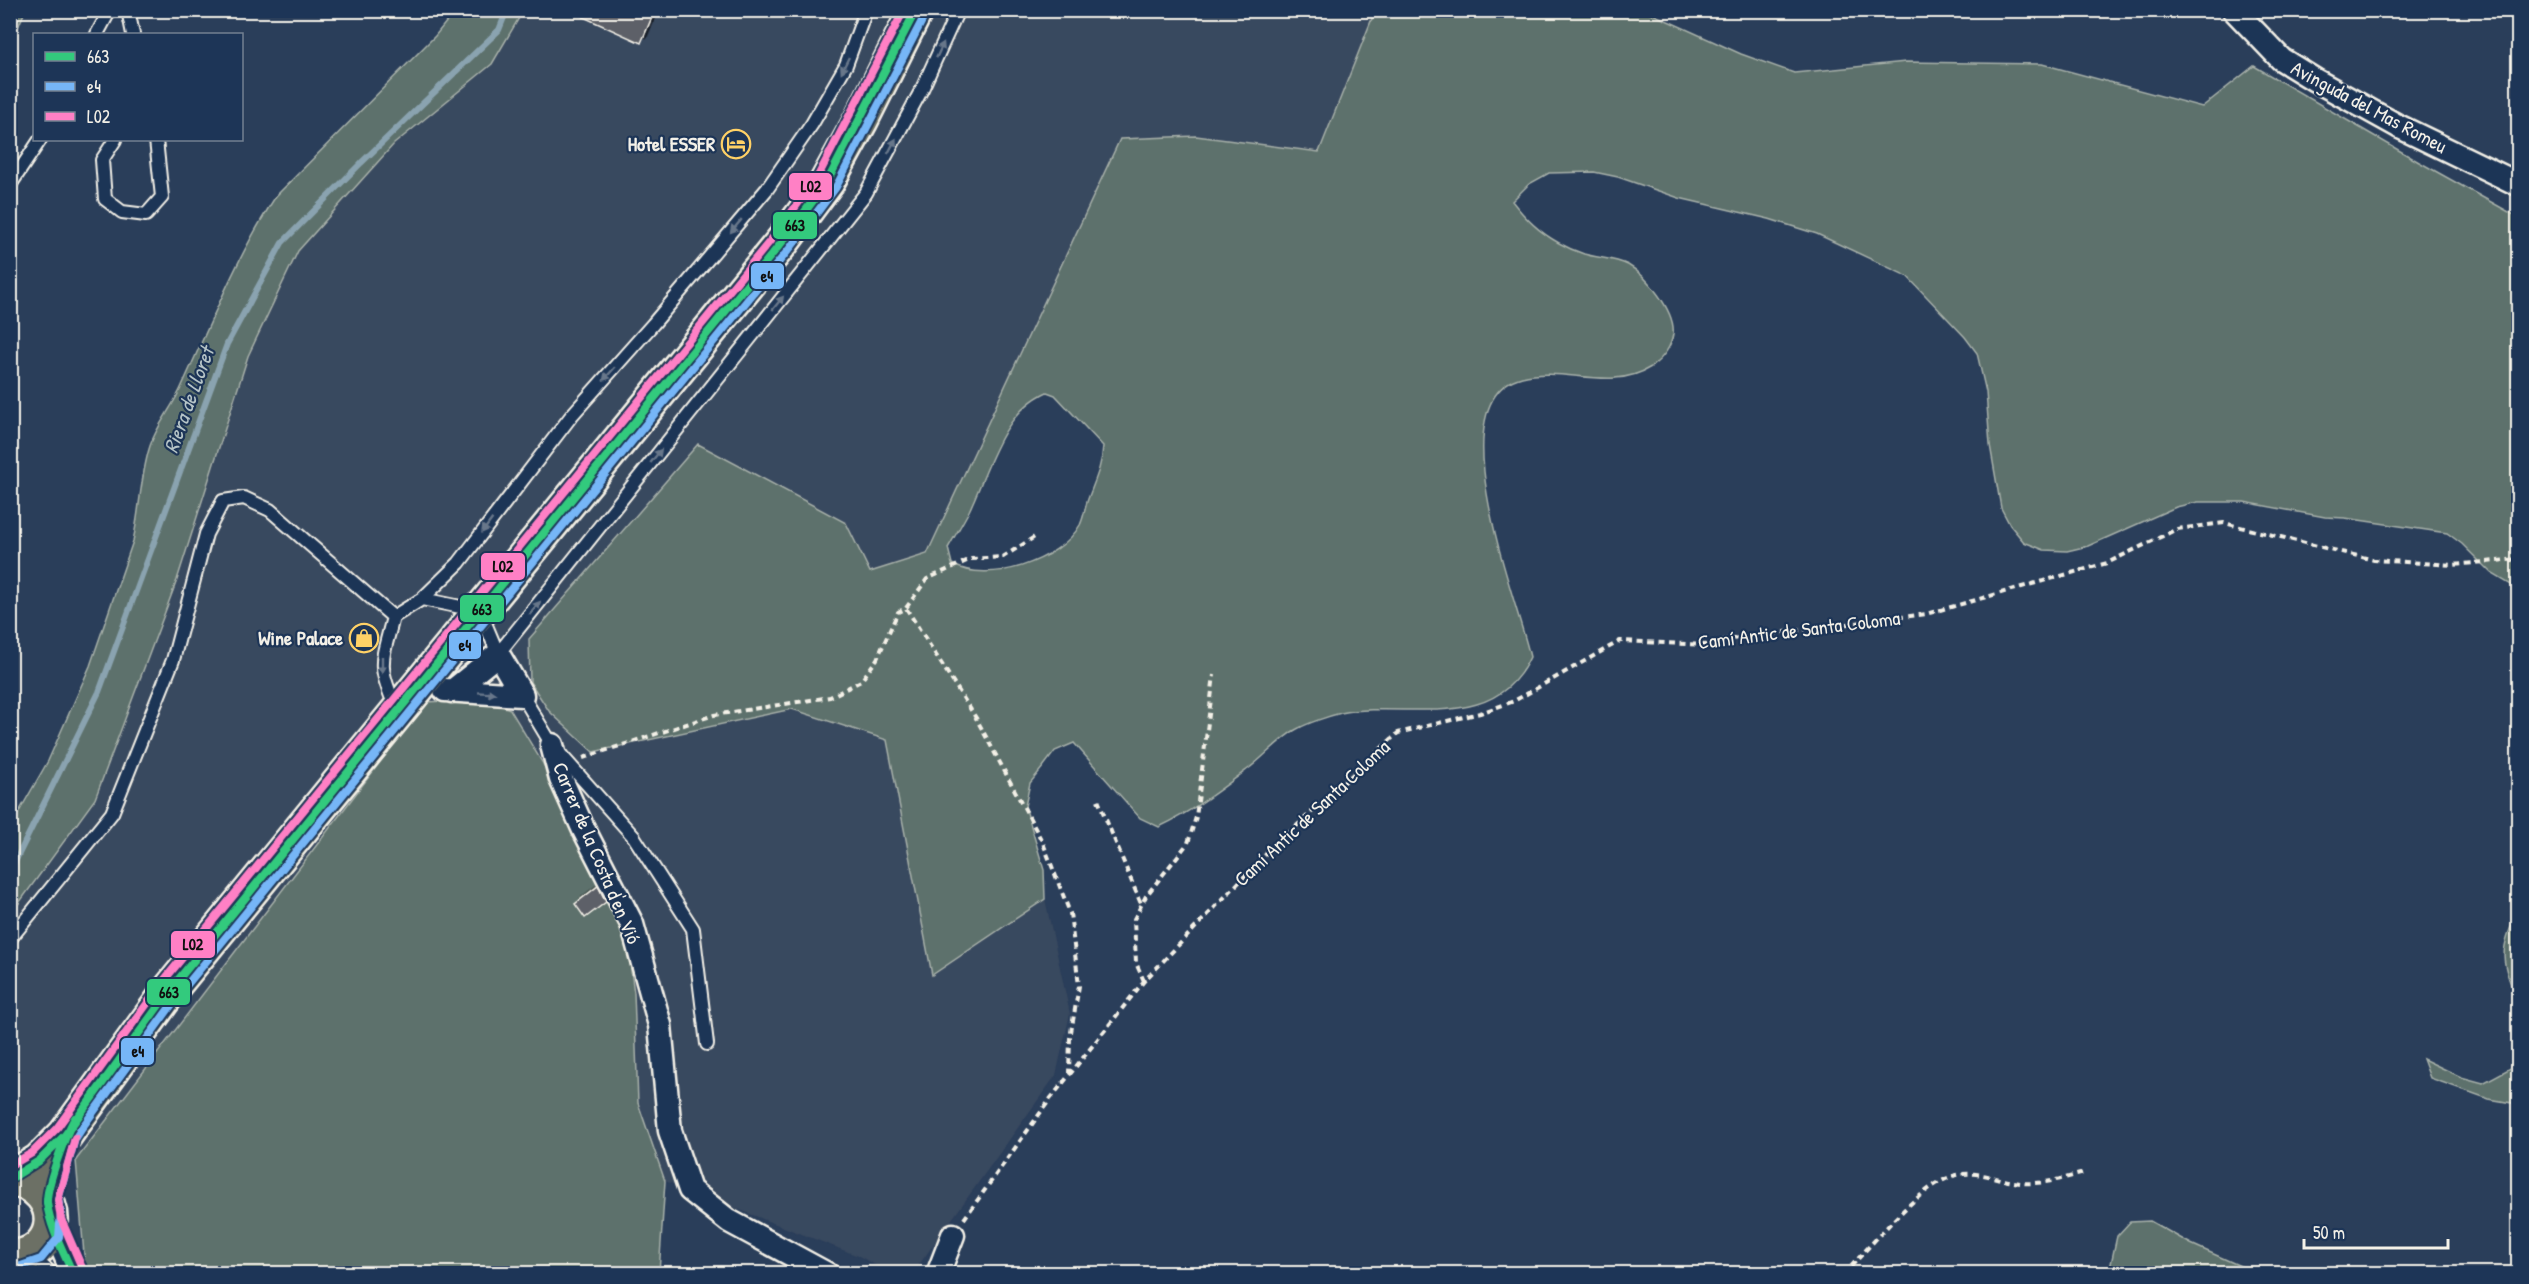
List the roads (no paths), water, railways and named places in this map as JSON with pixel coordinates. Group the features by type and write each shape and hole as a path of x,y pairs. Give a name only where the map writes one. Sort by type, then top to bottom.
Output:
{"main road":[{"path":"11,1179 39,1161 65,1135 173,986 783,241 827,182 916,10"},
{"path":"26,1262 43,1243 65,1135"},
{"path":"11,1179 26,1181 38,1189 49,1211"}],"street":[{"name":"Avinguda del Mas Romeu","path":"2234,10 2281,59 2315,80 2398,126 2518,184"},
{"path":"452,691 498,654 522,695"},
{"path":"407,700 452,691 522,695"},
{"name":"Carrer de la Costa d'en Vió","path":"552,745 561,779 583,828 633,924 660,1025 670,1131 690,1190 729,1221 826,1274"},
{"path":"49,1211 73,1274"},
{"path":"938,1274 953,1235"}],"lane":[{"path":"98,33 110,10"},
{"path":"128,10 133,33"},
{"path":"407,700 383,679 381,659 393,617 422,599 459,563 572,415 692,279 767,189 812,124 846,65 866,10"},
{"path":"422,599 480,611 498,654 866,193 922,89 958,10"},
{"path":"10,185 39,141"},
{"path":"114,141 102,160 105,198 122,212 146,215 162,197 156,141"},
{"path":"10,939 112,813 173,660 206,534 223,501 244,498 270,510 393,617"},
{"path":"522,695 552,745 634,837 693,929 707,1044"}],"waterway":[{"name":"Riera de Lloret","path":"10,872 99,692 227,344 282,243 499,30 507,10"}],"place":[{"name":"Hotel ESSER","path":"736,144"},
{"name":"Wine Palace","path":"364,638"}]}
